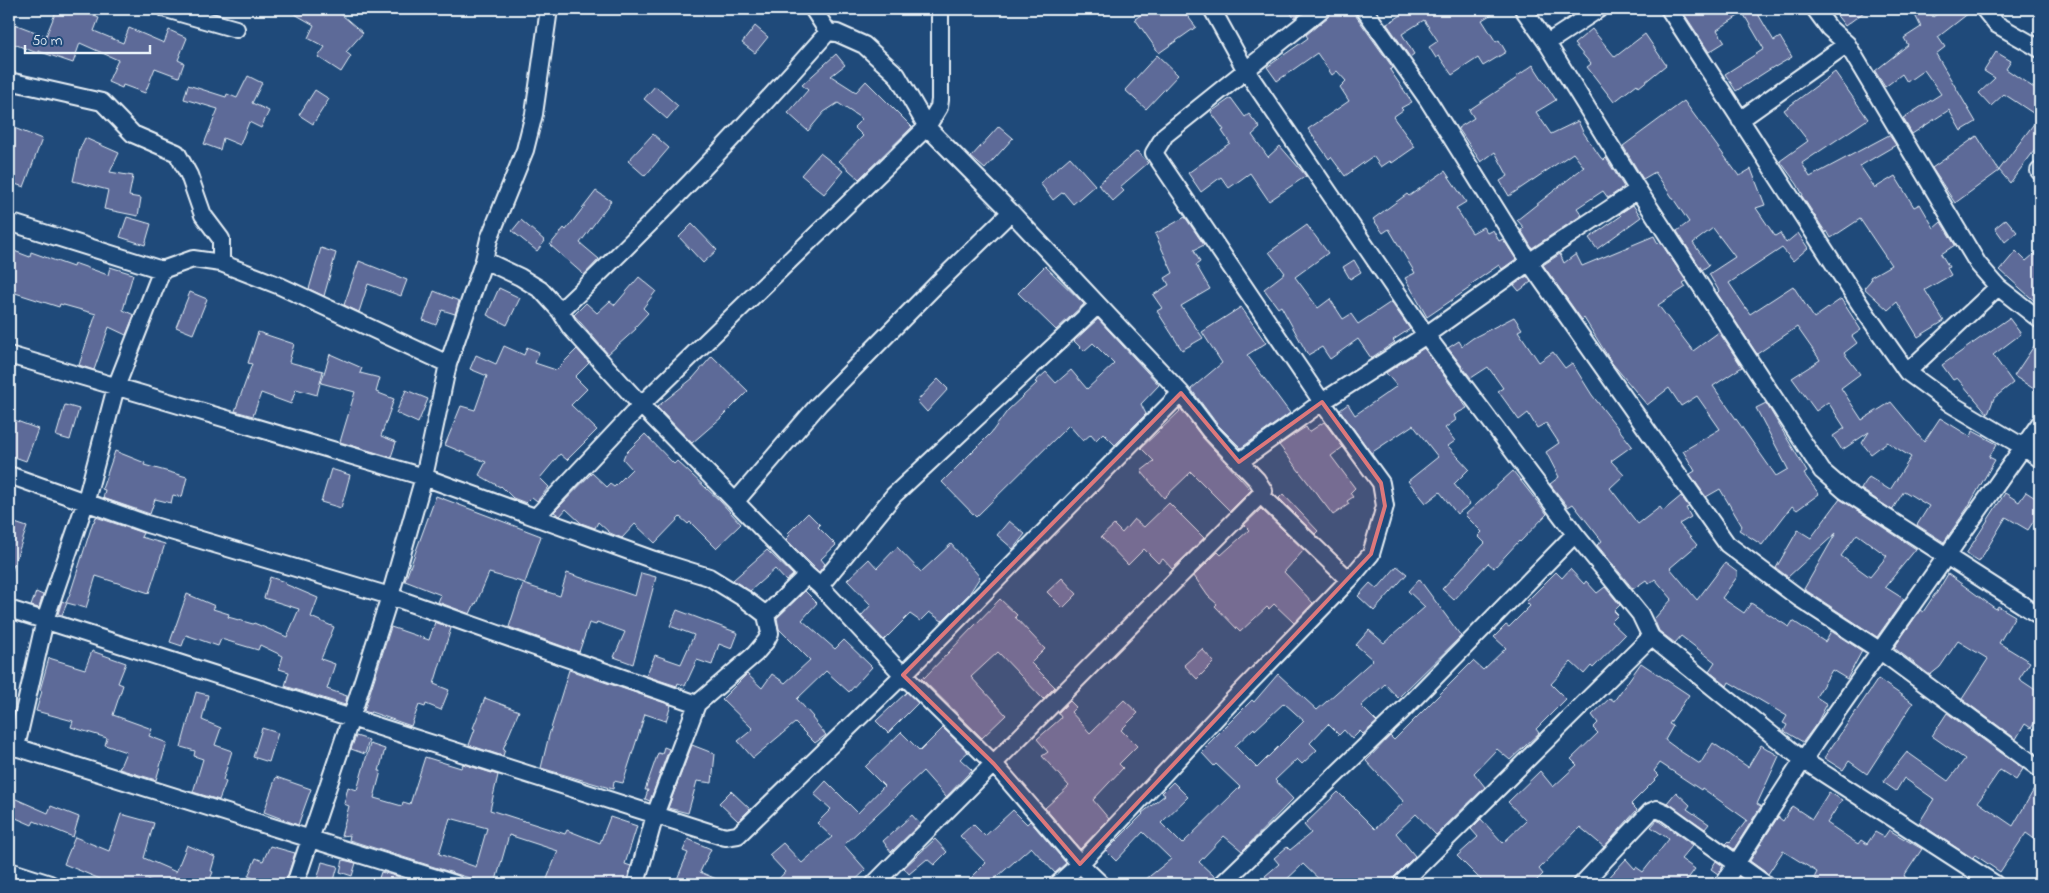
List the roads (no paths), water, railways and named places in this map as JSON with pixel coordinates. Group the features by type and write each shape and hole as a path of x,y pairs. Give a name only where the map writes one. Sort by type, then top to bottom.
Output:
{"street":[{"path":"166,9 236,30"},
{"path":"295,884 390,596 424,477 448,364 484,260 489,238 525,150 534,114 548,9"},
{"path":"813,9 828,32 844,35 864,45 897,75 927,127 1011,212 1181,392 1209,430 1257,480 1264,491 874,884"},
{"path":"536,517 641,405 927,127 939,108 940,100 940,9"},
{"path":"1212,9 1245,69 1426,335 1575,534 1640,614 1651,637 1803,760 1995,884"},
{"path":"1058,884 1080,864 1230,703 1349,580 1371,554 1384,506 1381,483 1322,402 1154,153 1165,135 1322,9"},
{"path":"1364,9 1428,100 1529,262 1727,544 1798,598 1879,650 2040,769"},
{"path":"1523,9 1547,43 1638,190 1822,470 1845,491 1948,555 2040,616"},
{"path":"1547,43 1599,9"},
{"path":"1669,9 1863,309 1907,372 1965,414 2025,448 2040,459"},
{"path":"1815,9 1829,28 1847,44 1978,264 1998,287 2040,320"},
{"path":"1984,9 1996,24 2040,49"},
{"path":"560,311 627,248 739,131 828,32"},
{"path":"1740,120 1847,44"},
{"path":"9,81 102,102 133,134 177,152 189,175 203,215 220,239 220,262"},
{"path":"1238,462 1322,402 1426,335 1529,262 1638,190"},
{"path":"736,501 818,404 1011,212"},
{"path":"9,222 162,270 193,259 220,262 280,286 448,364"},
{"path":"484,260 520,277 541,290 560,311 570,327 641,405 807,575 820,586 903,675 994,764 1080,864 1101,884"},
{"path":"162,270 116,387 86,504 45,620 11,747 455,884"},
{"path":"1907,372 1998,287"},
{"path":"820,586 894,495 1098,305"},
{"path":"9,355 424,477 654,560 709,577 745,599 766,615 770,633 766,641 755,654 697,704 655,815 636,884"},
{"path":"9,609 725,837 738,835 903,675 1181,392"},
{"path":"1723,884 1803,760 1879,650 2025,448 2040,423"},
{"path":"9,475 86,504 147,524 390,596 697,704"},
{"path":"1261,495 1349,580"},
{"path":"1222,884 1402,710 1575,534"},
{"path":"766,615 807,575"},
{"path":"1401,884 1651,637"},
{"path":"1582,884 1650,812 1657,809 1666,813 1765,884"},
{"path":"9,871 50,884"}]}
